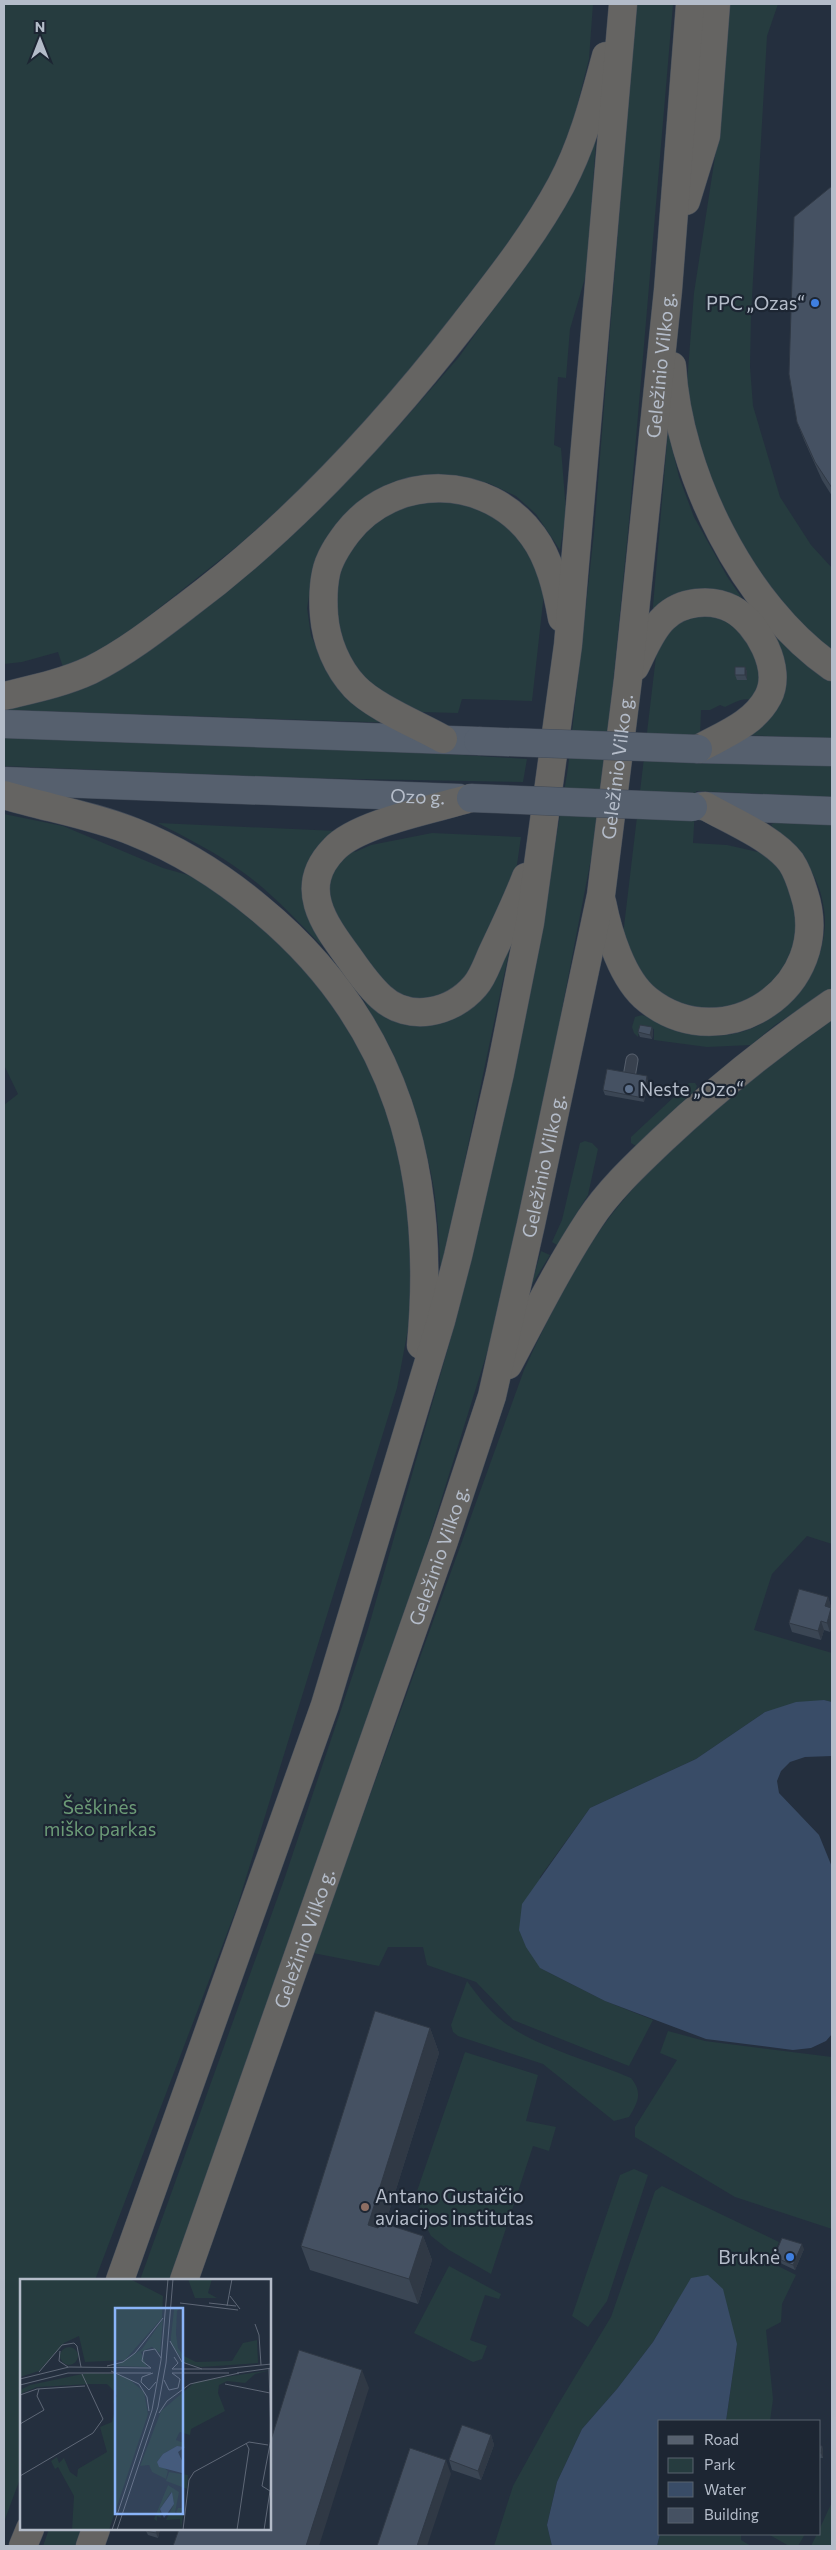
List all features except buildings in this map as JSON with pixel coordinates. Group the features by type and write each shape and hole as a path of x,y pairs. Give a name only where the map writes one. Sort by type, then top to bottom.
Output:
{"highway":[{"path":"120,2279 325,1705 456,1266 495,1092 530,923 568,645 621,4"},
{"path":"4,696 59,683 91,670 167,621 245,560 280,529 402,399 510,265 561,184 588,123 621,4"},
{"name":"Geležinio Vilko g.","path":"184,2279 397,1679 492,1396 531,1224 601,895 628,679 668,290 690,4"},
{"path":"670,256 706,136 716,4"},
{"path":"668,290 674,397 690,458 707,506 718,529 739,563 767,603 794,634 832,666"},
{"path":"443,739 365,696 341,668 331,649 325,624 323,596 326,572 336,548 352,526 371,510 396,496 420,488 444,488 463,491 496,503 518,518 534,536 548,562 568,645"},
{"path":"628,679 650,636 663,618 676,608 694,603 714,603 732,609 747,621 771,660 773,676 769,696 758,712 745,724 698,749"},
{"path":"4,795 83,815 134,832 210,872 243,895 289,933 332,980 347,1002 378,1052 398,1101 414,1162 422,1210 425,1258 425,1308 416,1401"},
{"path":"471,798 367,829 350,836 334,848 318,874 316,896 323,920 364,979 389,1003 418,1012 438,1011 458,1001 476,985 510,915 541,843"},
{"path":"601,895 607,926 617,954 636,988 648,1000 663,1009 686,1018 710,1022 737,1019 761,1008 782,993 804,957 810,933 808,905 800,880 790,861 766,840 699,806"},
{"path":"492,1396 567,1257 590,1218 613,1190 646,1155 728,1080 832,1003"},
{"path":"24,2546 30,2530"},
{"path":"90,2546 96,2530"}],"main road":[{"path":"4,724 698,749 832,752"},
{"name":"Ozo g.","path":"4,781 832,810"}],"lane":[{"path":"629,1078 632,1060"}],"green space":[{"path":"4,4 593,4 589,59 573,122 553,171 500,260 365,426 290,499 240,544 144,620 123,640 65,673 58,652 22,662 4,664"},
{"path":"636,4 673,4 629,521 595,838 557,1035 494,1330 378,1703 171,2279 140,2279 285,1877 368,1629 456,1320 498,1140 537,952 568,768 594,533"},
{"path":"730,4 778,4 767,36 751,314 750,367 753,406 780,497 811,545 832,568 832,656 795,624 715,506 691,413 687,383 694,293 721,118"},
{"path":"596,139 587,271 570,329 566,378 558,377 554,445 561,448 566,511 560,550 536,514 516,496 488,483 458,477 427,477 313,572 307,608 311,636 325,664 398,723 7,710 7,708 67,689 327,499 396,429 459,357 554,223"},
{"path":"668,431 679,477 694,517 728,578 746,604 832,677 832,739 745,735 776,703 744,607 652,618"},
{"path":"449,500 484,510 520,534 545,584 532,701 462,699 458,713 421,712 366,686 345,657 333,595 344,558 372,525 407,504"},
{"path":"692,614 715,615 739,631 752,648 759,666 760,675 759,685 753,701 746,699 725,707 720,705 710,710 701,710 699,762 832,766 832,797 696,791 693,843 727,845 758,852 776,863 791,889 799,922 793,948 783,974 764,993 736,1006 714,1010 671,1002 637,972 623,935 657,648 662,636"},
{"path":"4,736 384,750 527,759 523,782 302,778 4,766"},
{"name":"Šeškinės miško parkas","path":"4,814 63,826 163,868 209,881 237,901 324,988 376,1077 400,1151 412,1223 411,1313 397,1388 237,1907 95,2279 20,2279 20,2479 4,2522 4,1105 18,1094 4,1065"},
{"path":"778,822 832,824 832,988 775,1025 751,1045 707,1047 654,1040 654,1029 640,1027 638,1037 632,1027 635,1017 642,1015 688,1032 711,1036 737,1033 755,1027 771,1018 786,1006 810,975 818,958 823,939 825,921 823,904 819,888 811,871 771,824"},
{"path":"158,823 337,831 312,922 322,946 255,881 213,852"},
{"path":"432,833 521,837 514,885 465,983 457,991 416,1003 386,988 329,905 330,870 352,847 355,852 371,845"},
{"path":"514,928 441,1273 434,1189 423,1139 406,1092 364,1000 386,1015 417,1025"},
{"path":"832,1019 832,1544 807,1536 772,1574 754,1630 832,1653 832,1702 824,1700 765,1712 696,1759 590,1808 540,1877 540,1968 605,2001 653,2020 629,2066 513,2020 476,1982 427,1965 423,1947 388,1947 379,1966 313,1953 524,1370 565,1287 594,1239 618,1206 673,1147 735,1093"},
{"path":"689,1083 695,1083 697,1086 695,1091 640,1145 636,1146 631,1143 631,1137"},
{"path":"585,1141 592,1143 598,1149 588,1195 557,1245 552,1242 562,1220 580,1143"},
{"path":"541,1251 550,1255 531,1286"},
{"path":"467,1981 491,2010 513,2029 545,2045 631,2078 637,2088 638,2098 629,2117 614,2121 543,2064 458,2036 453,2032 451,2025"},
{"path":"668,2031 705,2041 832,2057 832,2229 735,2197 635,2137 635,2127 677,2060 660,2053"},
{"path":"465,2052 538,2075 526,2121 556,2127 549,2151 533,2146 491,2274 449,2250 431,2236 421,2216 417,2191"},
{"path":"634,2169 648,2175 607,2301 588,2327 572,2316 620,2175"},
{"path":"662,2186 779,2242 770,2262 796,2275 782,2304 781,2322 766,2330 773,2399 770,2420 726,2420 737,2344 672,2309 653,2342 617,2389 582,2429 557,2482 547,2525 552,2546 494,2546 513,2486 556,2408 611,2317 655,2191"},
{"path":"449,2266 501,2294 499,2299 485,2295 470,2340 487,2346 482,2359 473,2362 414,2333"},
{"path":"832,2502 832,2546 811,2546 816,2535 821,2535 821,2526"},
{"path":"49,2530 81,2530 75,2546 43,2546"},
{"path":"660,2535 741,2535 741,2540 751,2546 657,2546"},
{"path":"770,2535 804,2535 798,2546 789,2546"}],"water":[{"path":"824,1700 832,1702 832,1756 805,1757 790,1762 781,1771 777,1781 779,1793 819,1835 832,1867 832,2034 826,2041 811,2048 793,2050 706,2039 605,2001 540,1968 526,1947 519,1930 522,1904 590,1808 696,1759 765,1712 796,1702"},
{"path":"708,2275 723,2289 737,2344 726,2420 658,2420 658,2535 660,2535 657,2546 552,2546 547,2525 557,2482 582,2429 617,2389 653,2342 691,2278"}],"place":[{"name":"PPC „Ozas“","path":"815,303"},
{"name":"Neste „Ozo“","path":"629,1089"},
{"name":"Antano Gustaičio aviacijos institutas","path":"365,2207"},
{"name":"Bruknė","path":"790,2257"}]}
